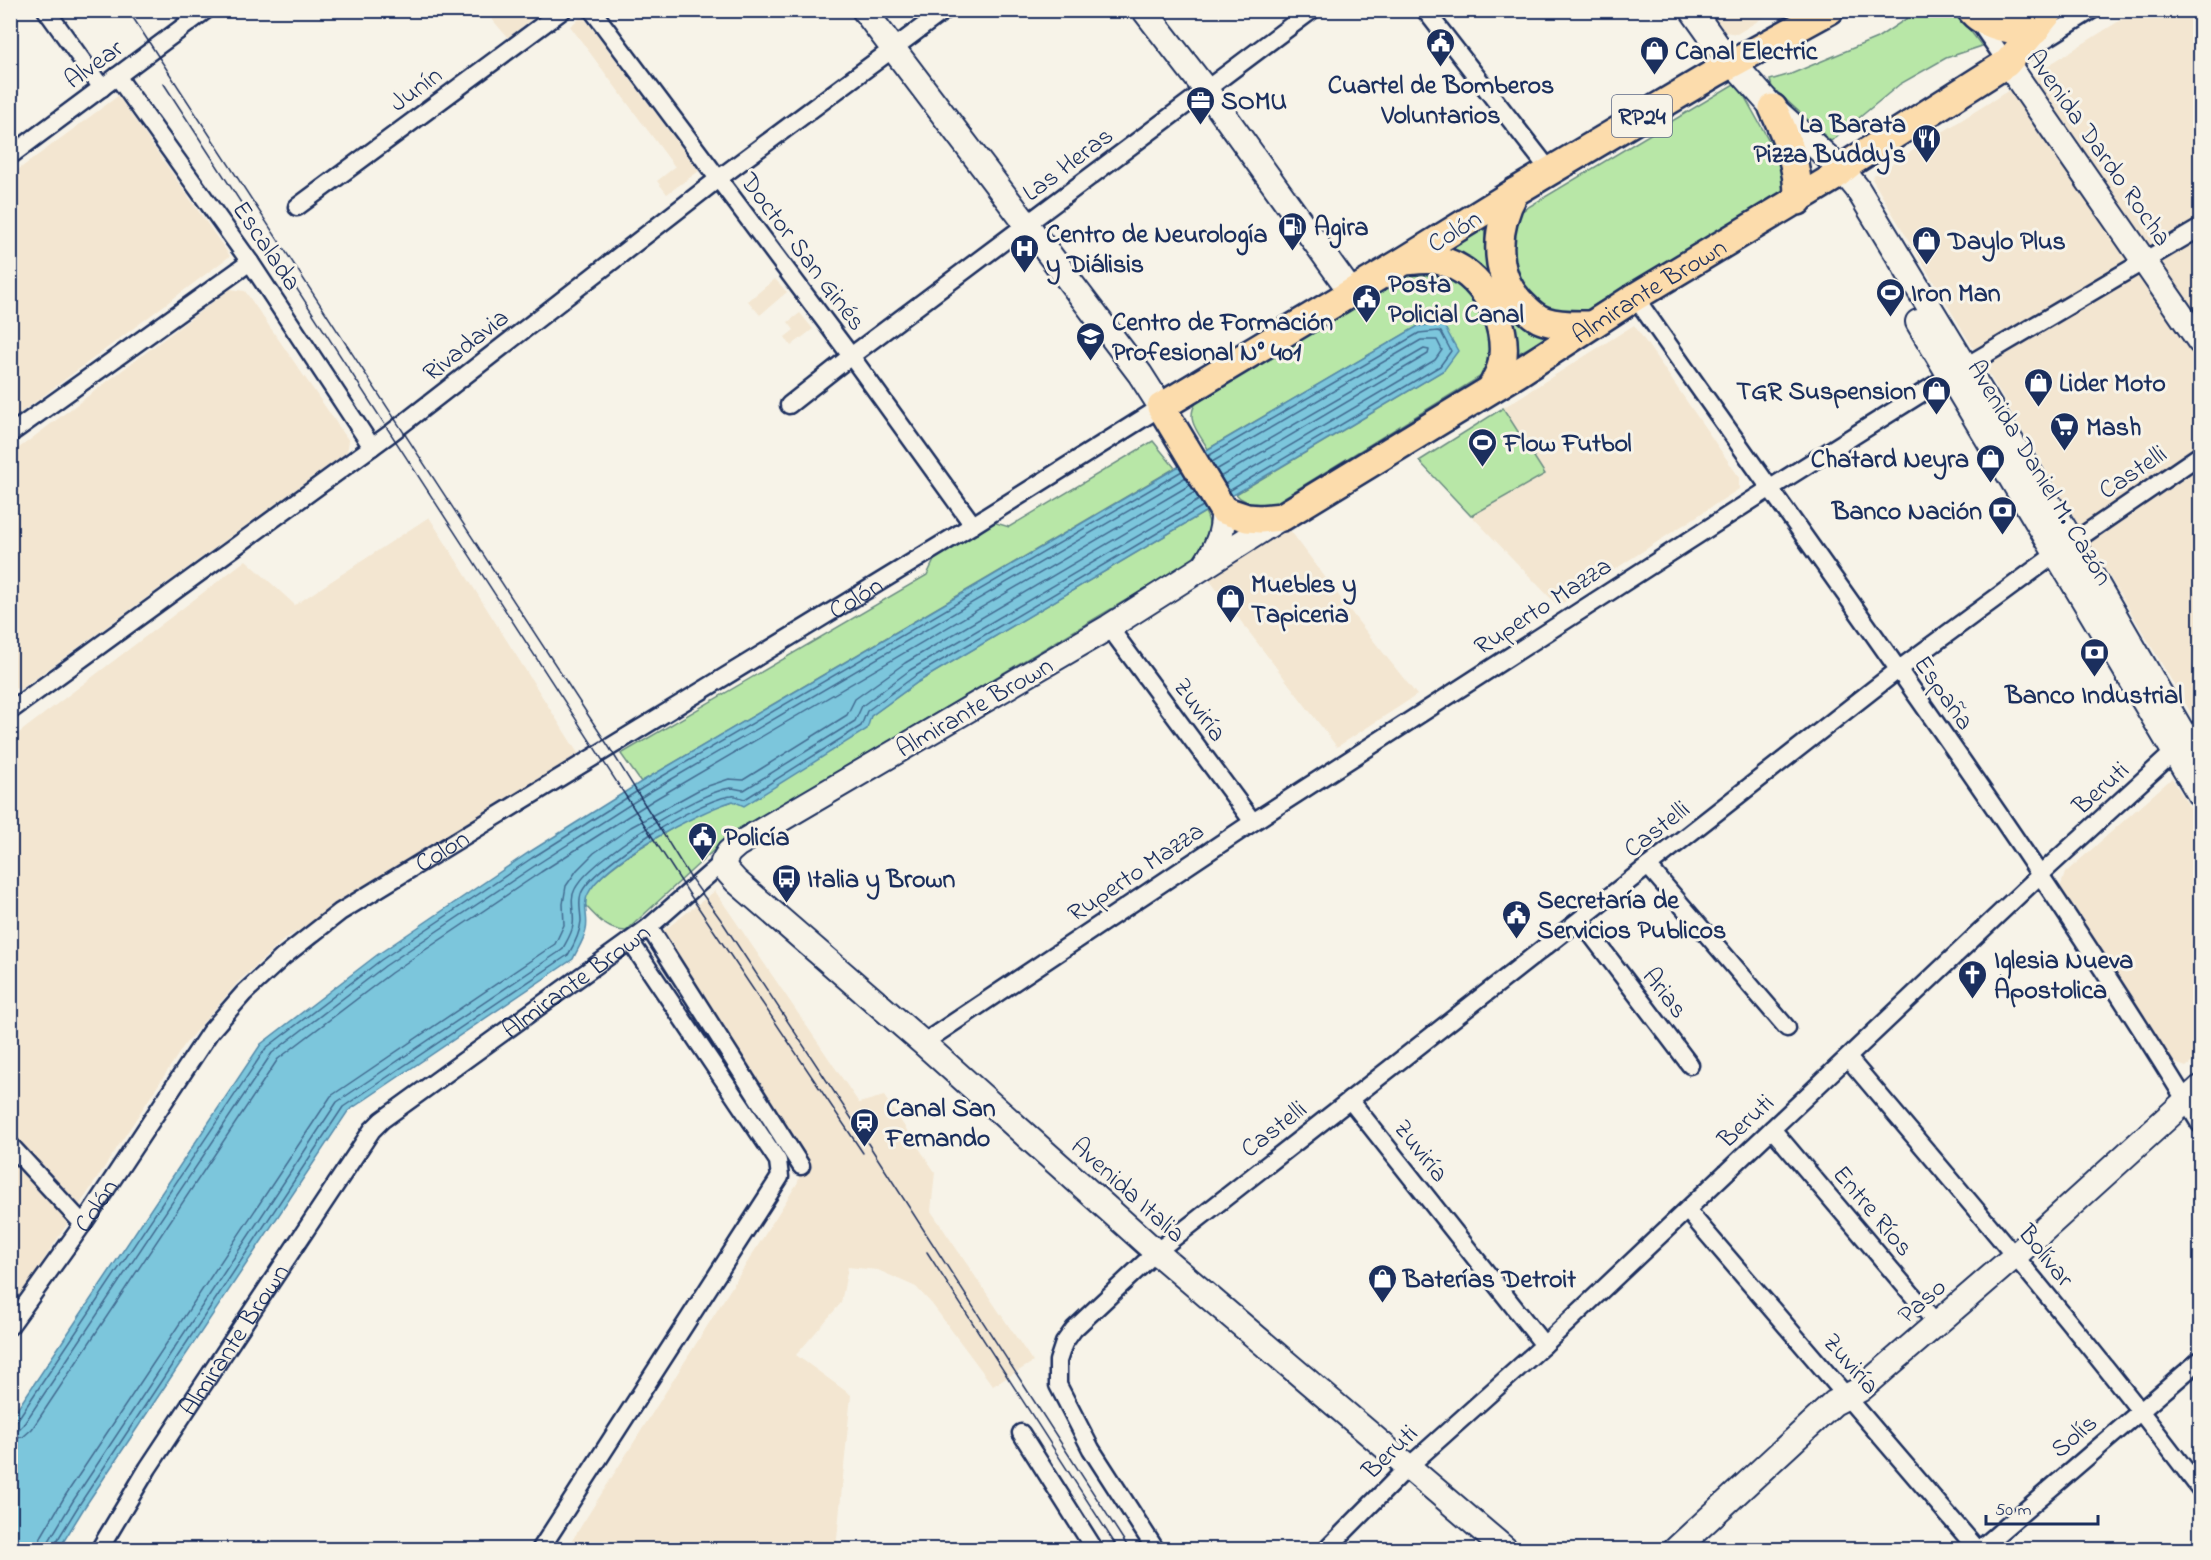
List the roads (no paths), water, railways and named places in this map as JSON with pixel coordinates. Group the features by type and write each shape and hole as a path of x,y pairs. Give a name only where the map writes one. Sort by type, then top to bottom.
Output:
{"main road":[{"name":"Colón","path":"1161,407 1550,171 1830,10"},
{"path":"1972,12 2013,31 2051,23"},
{"name":"Almirante Brown","path":"1282,517 1635,297 1798,201 1837,175 1853,161 2007,63 2051,23"},
{"path":"1773,108 1797,171 1798,201"},
{"path":"1515,192 1503,218 1499,250 1502,268 1512,294 1528,312 1543,321 1562,326 1591,325"},
{"name":"RP24","path":"1404,261 1426,259 1442,261 1454,266 1474,280 1486,294 1493,305 1502,332 1502,365 1492,388"},
{"path":"1161,407 1223,510 1248,518 1282,517"}],"street":[{"path":"46,10 102,88"},
{"name":"Alvear","path":"10,156 206,10"},
{"name":"Junín","path":"297,207 563,10"},
{"name":"Doctor San Ginés","path":"592,10 851,356 973,525"},
{"path":"864,10 1140,374 1161,407"},
{"name":"Rivadavia","path":"10,711 372,447 718,179 945,10"},
{"path":"1144,10 1206,90 1351,292"},
{"name":"Las Heras","path":"789,405 1312,10"},
{"path":"1425,10 1550,171"},
{"name":"Avenida Daniel M. Cazón","path":"1692,10 1717,45 1837,175 2065,548 2200,763"},
{"path":"2051,23 2092,10"},
{"name":"Avenida Dardo Rocha","path":"1972,12 2200,342"},
{"name":"Escalada","path":"117,76 250,262 372,447"},
{"name":"Ruperto Mazza","path":"923,1043 1253,822 1769,489 1957,371 2200,228"},
{"path":"10,434 250,262"},
{"name":"España","path":"1635,297 2193,1095 2200,1124"},
{"name":"Colón","path":"10,1326 83,1224 210,1032 244,993 283,957 340,912 973,525 1161,407"},
{"name":"Castelli","path":"1156,1550 1091,1449 1058,1385 1058,1361 1064,1343 1074,1329 1156,1252 1898,670 2065,548 2200,455"},
{"name":"Almirante Brown","path":"1203,567 1220,540 1224,521 1223,510"},
{"name":"Almirante Brown","path":"99,1550 148,1468 377,1125 649,927 723,862 737,845 1109,627 1282,517"},
{"name":"Zuviría","path":"1109,627 1253,822"},
{"name":"Avenida Daniel M. Cazón","path":"2188,741 2200,795"},
{"name":"Beruti","path":"1326,1550 1407,1468 1544,1345 2040,875 2188,741"},
{"name":"Avenida Italia","path":"723,862 736,881 923,1043 1156,1252 1506,1550"},
{"path":"1648,866 1787,1028"},
{"name":"Arias","path":"1580,920 1690,1065"},
{"path":"649,927 801,1166"},
{"path":"540,1550 780,1177 778,1161 630,941"},
{"name":"Bolívar","path":"1848,1058 2016,1255 2141,1410 2200,1489"},
{"name":"Paso","path":"1675,1550 1834,1403 1862,1389 2016,1255 2193,1095"},
{"name":"Zuviría","path":"1350,1100 1544,1345"},
{"name":"Entre Ríos","path":"1772,1130 1937,1324"},
{"path":"10,1145 83,1224"},
{"name":"Zuviría","path":"1687,1210 1978,1550"},
{"name":"Solís","path":"1978,1550 2200,1360"},
{"path":"1021,1433 1095,1550"}],"water":[{"path":"1443,324 1458,351 1444,370 918,682 871,716 867,729 744,806 733,801 717,807 653,839 612,867 597,881 586,898 586,930 573,959 348,1111 59,1549 11,1549 10,1420 261,1044 377,955 528,853 641,782 1418,326"}],"tram line":[{"path":"128,10 609,747 690,877 721,920 869,1145 1130,1550"},
{"path":"164,84 688,892 863,1153"},
{"path":"927,1252 1119,1550"}],"place":[{"name":"Cuartel de Bomberos Voluntarios","path":"1441,68"},
{"name":"Canal Electric","path":"1654,76"},
{"name":"SOMU","path":"1200,126"},
{"name":"La Barata Pizza Buddy's","path":"1927,164"},
{"name":"Agira","path":"1293,252"},
{"name":"Daylo Plus","path":"1927,266"},
{"name":"Centro de Neurología y Diálisis","path":"1025,274"},
{"name":"Iron Man","path":"1890,318"},
{"name":"Posta Policial Canal","path":"1367,324"},
{"name":"Centro de Formación Profesional N° 401","path":"1091,362"},
{"name":"Lider Moto","path":"2038,408"},
{"name":"TGR Suspension","path":"1937,416"},
{"name":"Mash","path":"2065,452"},
{"name":"Flow Futbol","path":"1483,468"},
{"name":"Chatard Neyra","path":"1990,484"},
{"name":"Banco Nación","path":"2003,536"},
{"name":"Muebles y Tapiceria","path":"1230,624"},
{"name":"Banco Industrial","path":"2094,678"},
{"name":"Policía","path":"703,862"},
{"name":"Italia y Brown","path":"786,904"},
{"name":"Secretaría de Servicios Publicos","path":"1516,940"},
{"name":"Iglesia Nueva Apostolica","path":"1973,1000"},
{"name":"Canal San Fernando","path":"865,1148"},
{"name":"Baterías Detroit","path":"1382,1304"}]}
